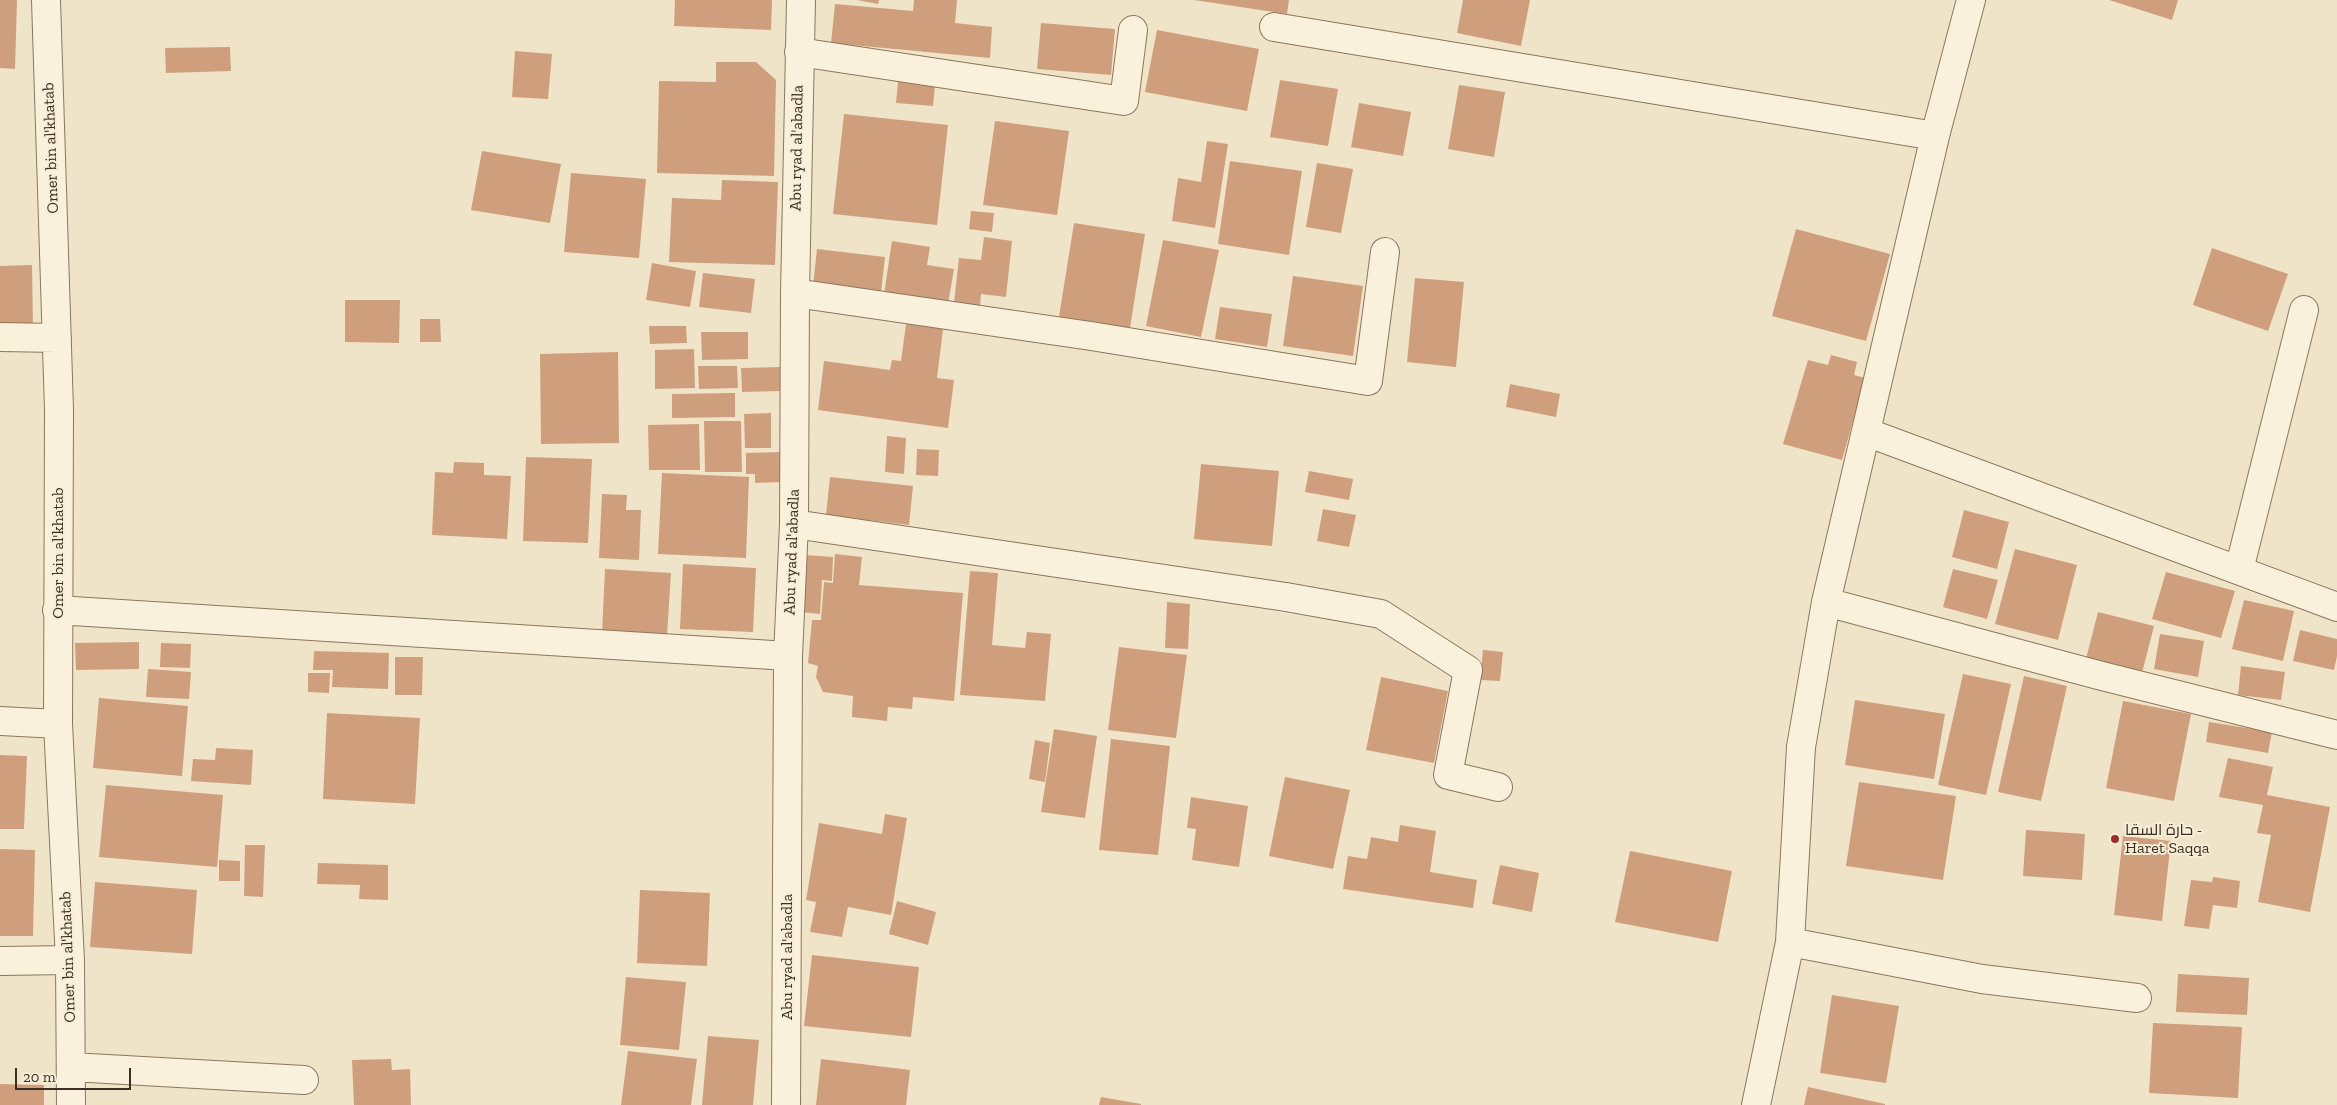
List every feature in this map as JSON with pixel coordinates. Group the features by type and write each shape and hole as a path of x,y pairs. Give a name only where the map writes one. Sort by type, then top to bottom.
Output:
{"street":[{"name":"Omer bin al'khatab","path":"46,0 59,420 58,724 70,960 71,1105"},
{"name":"Abu ryad al'abadla","path":"786,1105 788,656 794,524 795,293 801,0"},
{"path":"1756,1105 1790,942 1801,747 1826,602 1935,136 1971,0"},
{"path":"1274,28 1935,136"},
{"path":"799,52 1124,101 1133,30"},
{"path":"795,293 1091,336 1368,381 1385,252"},
{"path":"2239,570 2304,310"},
{"path":"0,337 57,338"},
{"path":"1866,432 2337,607"},
{"path":"794,524 1276,595 1381,614 1468,670 1448,774 1498,787"},
{"path":"1826,602 2102,676 2337,735"},
{"path":"57,610 788,656"},
{"path":"0,721 58,724"},
{"path":"1790,942 1982,979 2137,998"},
{"path":"0,961 70,960"},
{"path":"71,1067 304,1080"}],"building":[{"path":"0,0 17,0 15,69 0,68"},
{"path":"675,0 772,0 771,30 674,26"},
{"path":"857,0 879,0 878,4"},
{"path":"914,0 957,0 955,23 992,27 990,58 831,43 835,4 913,11"},
{"path":"1194,0 1289,0 1287,14"},
{"path":"1463,0 1530,0 1521,46 1457,33"},
{"path":"2109,0 2178,0 2172,20"},
{"path":"1041,23 1115,29 1111,75 1037,69"},
{"path":"1157,30 1259,49 1247,111 1145,92"},
{"path":"230,47 231,71 166,73 165,48"},
{"path":"515,51 552,54 548,99 512,97"},
{"path":"716,62 756,62 776,80 774,176 657,173 659,81 716,82"},
{"path":"1280,80 1338,89 1328,146 1270,137"},
{"path":"898,82 935,85 933,106 896,103"},
{"path":"1459,85 1505,92 1494,157 1448,149"},
{"path":"1359,103 1411,112 1403,156 1351,147"},
{"path":"844,114 948,125 937,225 833,214"},
{"path":"995,121 1069,131 1057,215 983,205"},
{"path":"1207,141 1228,144 1215,228 1172,221 1178,178 1201,182"},
{"path":"482,151 561,164 550,223 471,210"},
{"path":"1230,161 1302,171 1289,255 1218,244"},
{"path":"1317,163 1353,169 1341,233 1306,227"},
{"path":"571,173 646,179 639,258 564,252"},
{"path":"722,180 778,182 775,265 669,262 672,198 721,200"},
{"path":"971,211 994,213 992,232 969,229"},
{"path":"1074,223 1145,234 1129,334 1058,323"},
{"path":"1796,229 1890,254 1866,341 1772,316"},
{"path":"984,237 1012,241 1006,297 981,294 980,306 954,303 959,258 981,260"},
{"path":"1163,240 1219,250 1201,337 1146,326"},
{"path":"892,241 930,247 927,265 954,269 948,304 884,294"},
{"path":"2212,248 2288,274 2268,331 2193,305"},
{"path":"817,249 885,257 881,293 813,286"},
{"path":"652,263 696,271 690,307 646,300"},
{"path":"32,265 33,329 0,330 0,266"},
{"path":"703,273 755,279 751,313 699,307"},
{"path":"1293,276 1363,286 1353,356 1283,346"},
{"path":"1415,278 1464,282 1456,367 1407,362"},
{"path":"345,300 400,300 399,343 345,342"},
{"path":"1220,307 1272,314 1267,347 1215,339"},
{"path":"907,317 944,322 937,378 954,380 948,428 818,410 824,361 890,370 892,360 901,361"},
{"path":"420,319 440,319 441,342 420,342"},
{"path":"649,326 686,326 687,343 650,344"},
{"path":"701,332 748,332 748,359 702,360"},
{"path":"694,349 695,388 655,389 655,350"},
{"path":"618,352 619,443 541,444 540,354"},
{"path":"1831,355 1857,362 1854,375 1865,378 1842,460 1783,444 1808,360 1828,365"},
{"path":"698,366 737,366 738,388 699,389"},
{"path":"780,367 780,391 742,392 741,368"},
{"path":"1510,384 1560,394 1556,417 1506,407"},
{"path":"735,393 735,417 672,418 672,394"},
{"path":"771,413 771,448 745,448 744,414"},
{"path":"704,421 741,421 742,472 705,472"},
{"path":"699,424 700,470 649,470 648,425"},
{"path":"887,436 906,438 904,474 885,472"},
{"path":"917,449 939,450 938,476 916,475"},
{"path":"781,452 781,482 755,483 755,474 746,474 746,453"},
{"path":"526,457 592,459 588,543 523,541"},
{"path":"454,462 484,463 484,475 511,476 507,539 432,535 435,472 453,473"},
{"path":"1201,464 1279,471 1272,546 1194,539"},
{"path":"1309,471 1353,479 1349,500 1305,492"},
{"path":"662,473 749,477 746,558 658,554"},
{"path":"830,477 913,486 909,525 826,515"},
{"path":"602,494 627,495 626,510 641,510 639,560 599,558"},
{"path":"1323,509 1356,515 1349,547 1317,541"},
{"path":"1964,510 2009,522 1997,569 1952,557"},
{"path":"2015,549 2077,565 2058,640 1995,624"},
{"path":"835,554 862,557 859,585 963,593 954,701 913,697 912,709 888,707 887,721 852,717 853,696 823,692 816,677 818,666 808,663 812,620 821,620 824,582 833,583"},
{"path":"805,555 833,557 832,581 822,580 820,614 801,612"},
{"path":"683,564 756,568 753,632 680,629"},
{"path":"605,569 671,573 667,636 602,633"},
{"path":"1953,569 1998,580 1987,619 1943,607"},
{"path":"970,571 998,573 992,645 1025,648 1027,632 1051,634 1045,701 960,695"},
{"path":"2166,572 2235,591 2221,638 2152,619"},
{"path":"2244,600 2294,611 2283,661 2232,649"},
{"path":"1167,602 1190,604 1188,649 1165,648"},
{"path":"2098,612 2154,626 2142,673 2086,659"},
{"path":"2300,630 2337,639 2337,656 2334,670 2293,661"},
{"path":"2160,634 2204,641 2198,677 2154,669"},
{"path":"139,642 139,669 76,670 75,643"},
{"path":"161,643 191,644 190,668 160,667"},
{"path":"1119,647 1187,655 1176,738 1108,730"},
{"path":"1483,650 1503,652 1500,681 1480,680"},
{"path":"314,651 389,653 388,689 332,687 333,670 313,670"},
{"path":"395,657 423,657 422,695 395,695"},
{"path":"2241,666 2285,672 2281,700 2238,695"},
{"path":"148,669 191,672 189,699 146,697"},
{"path":"308,673 330,673 329,693 308,692"},
{"path":"1963,674 2011,684 1986,795 1938,785"},
{"path":"2024,676 2067,686 2041,801 1998,792"},
{"path":"1381,677 1448,691 1434,763 1366,750"},
{"path":"99,698 188,706 182,776 93,768"},
{"path":"1855,700 1945,714 1934,779 1845,765"},
{"path":"2123,701 2191,714 2174,801 2106,788"},
{"path":"327,713 420,718 415,804 323,799"},
{"path":"2209,722 2272,732 2268,753 2206,742"},
{"path":"1054,729 1097,736 1085,818 1041,812"},
{"path":"1111,739 1170,746 1158,855 1099,850"},
{"path":"1035,740 1050,743 1045,782 1029,779"},
{"path":"216,748 253,750 251,785 191,781 193,759 215,760"},
{"path":"0,755 27,756 24,829 0,829"},
{"path":"2228,758 2273,767 2267,795 2330,807 2310,912 2258,902 2271,835 2257,833 2263,805 2219,797"},
{"path":"1285,777 1350,790 1333,869 1269,856"},
{"path":"1859,782 1956,796 1943,880 1846,866"},
{"path":"106,785 223,795 217,867 99,857"},
{"path":"1191,797 1248,806 1239,867 1192,860 1196,829 1187,828"},
{"path":"885,814 907,818 891,915 848,907 842,937 810,932 816,902 806,900 819,823 882,834"},
{"path":"1400,825 1436,831 1430,872 1477,880 1473,908 1343,889 1348,856 1367,859 1371,837 1398,842"},
{"path":"2026,830 2085,834 2082,880 2023,876"},
{"path":"2123,836 2171,841 2162,921 2114,915"},
{"path":"245,845 265,845 263,897 244,896"},
{"path":"0,849 35,850 33,936 0,936"},
{"path":"1630,851 1732,871 1718,942 1615,922"},
{"path":"219,860 240,861 240,881 219,881"},
{"path":"318,863 388,865 388,900 359,899 360,885 317,884"},
{"path":"1500,865 1539,873 1532,912 1492,904"},
{"path":"2213,877 2240,881 2237,908 2213,905 2209,929 2184,926 2191,880 2212,882"},
{"path":"95,882 197,890 192,954 90,947"},
{"path":"640,890 710,893 707,966 637,963"},
{"path":"897,901 936,912 928,945 889,934"},
{"path":"812,955 919,967 911,1037 804,1026"},
{"path":"2178,974 2249,978 2247,1015 2176,1012"},
{"path":"626,977 686,982 679,1050 620,1045"},
{"path":"1832,995 1899,1006 1886,1083 1820,1073"},
{"path":"2153,1023 2242,1027 2238,1098 2149,1093"},
{"path":"708,1036 759,1040 753,1105 702,1105"},
{"path":"628,1051 697,1059 691,1105 621,1105"},
{"path":"391,1059 392,1070 410,1069 411,1105 354,1105 352,1060"},
{"path":"821,1059 910,1070 906,1105 816,1105"},
{"path":"0,1084 44,1085 44,1105 0,1105"},
{"path":"1808,1087 1885,1104 1885,1105 1804,1105"},
{"path":"1101,1097 1141,1104 1141,1105 1099,1105"}],"place":[{"name":"حارة السقا - Haret Saqqa","path":"2115,839"}]}
